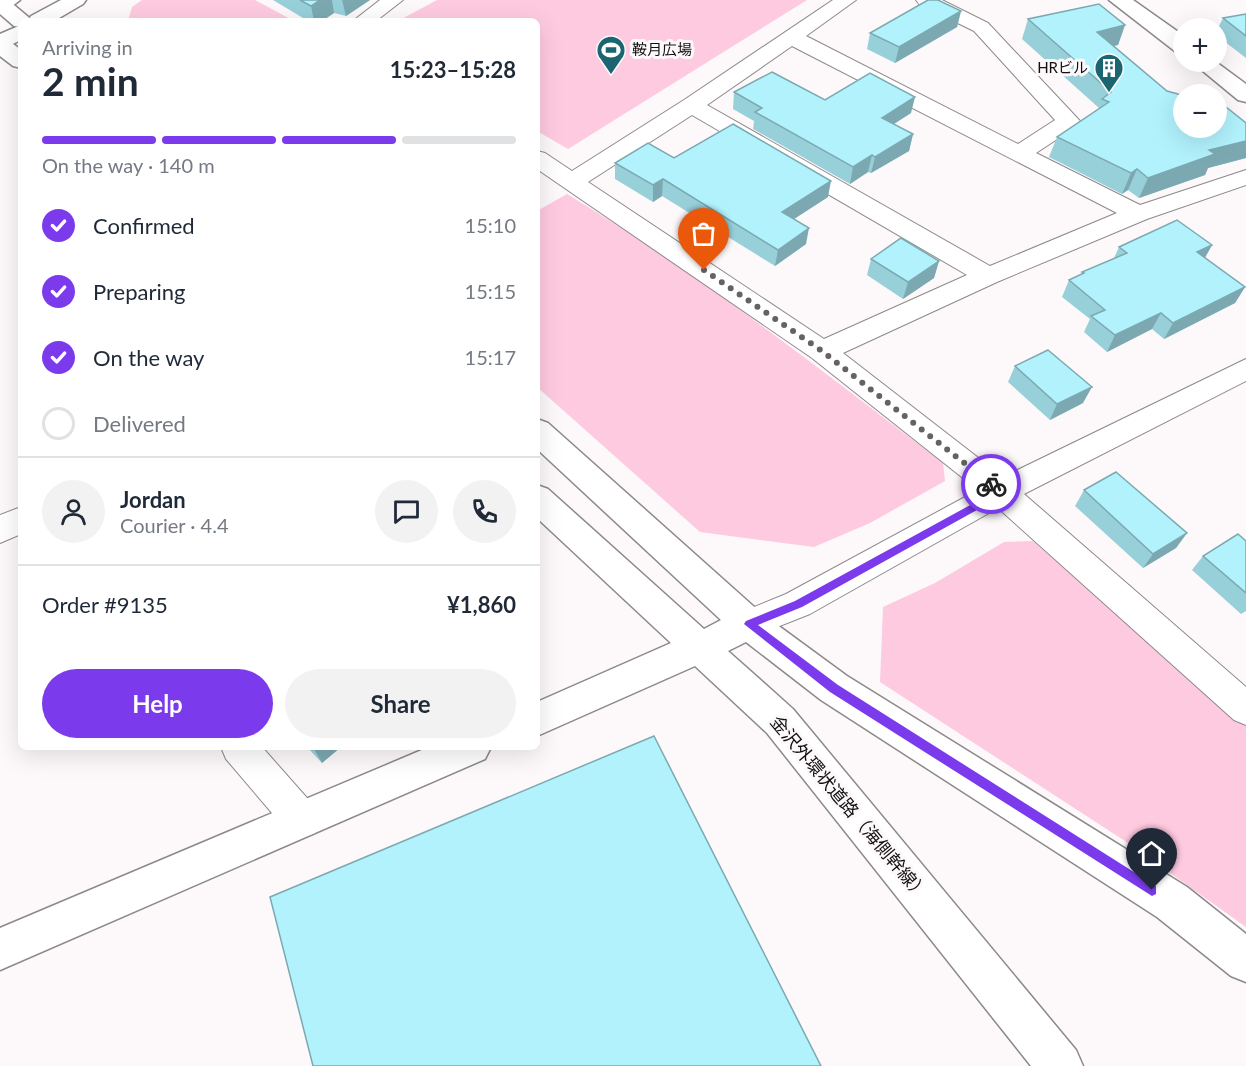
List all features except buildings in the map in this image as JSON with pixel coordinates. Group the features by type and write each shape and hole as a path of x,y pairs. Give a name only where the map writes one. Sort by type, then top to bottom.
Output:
{"street":[{"path":"44,18 76,0"},
{"path":"367,18 393,0"},
{"path":"573,181 693,105 846,0"},
{"path":"926,0 981,27 1069,121 1020,153"},
{"path":"1119,0 1173,38"},
{"path":"3,4 19,18"},
{"path":"18,33 0,44 18,59"},
{"path":"791,36 1138,214"},
{"path":"1216,72 1246,95"},
{"path":"693,105 988,276"},
{"path":"540,160 822,351 1001,492 1246,709"},
{"path":"822,351 988,276 1138,214 1246,177"},
{"path":"540,718 636,677 697,646 798,604 1001,492 1245,371"},
{"path":"540,434 749,624 834,688 1172,902 1246,961"},
{"name":"金沢外環状道路（海側幹線）","path":"540,501 780,722 1059,1066"},
{"path":"0,530 18,521"},
{"path":"242,750 302,820"},
{"path":"0,949 465,750"}],"shaded area":[{"path":"142,0 255,0 288,18 129,18 132,7"},
{"name":"鞍月広場","path":"437,0 807,0 568,149 540,133 540,18 404,18"},
{"path":"567,194 712,289 943,463 945,481 870,523 814,547 700,532 540,390 540,209"},
{"path":"1033,541 1246,726 1246,927 1125,841 880,682 883,607 935,583 1004,542"}],"way so far":[{"path":"704,270 822,351 991,484"}],"place":[{"name":"鞍月広場","path":"611,76"},
{"name":"HRビル","path":"1109,94"}],"route":[{"path":"991,484 1001,492 798,604 749,624 834,688 1152,890"}]}
